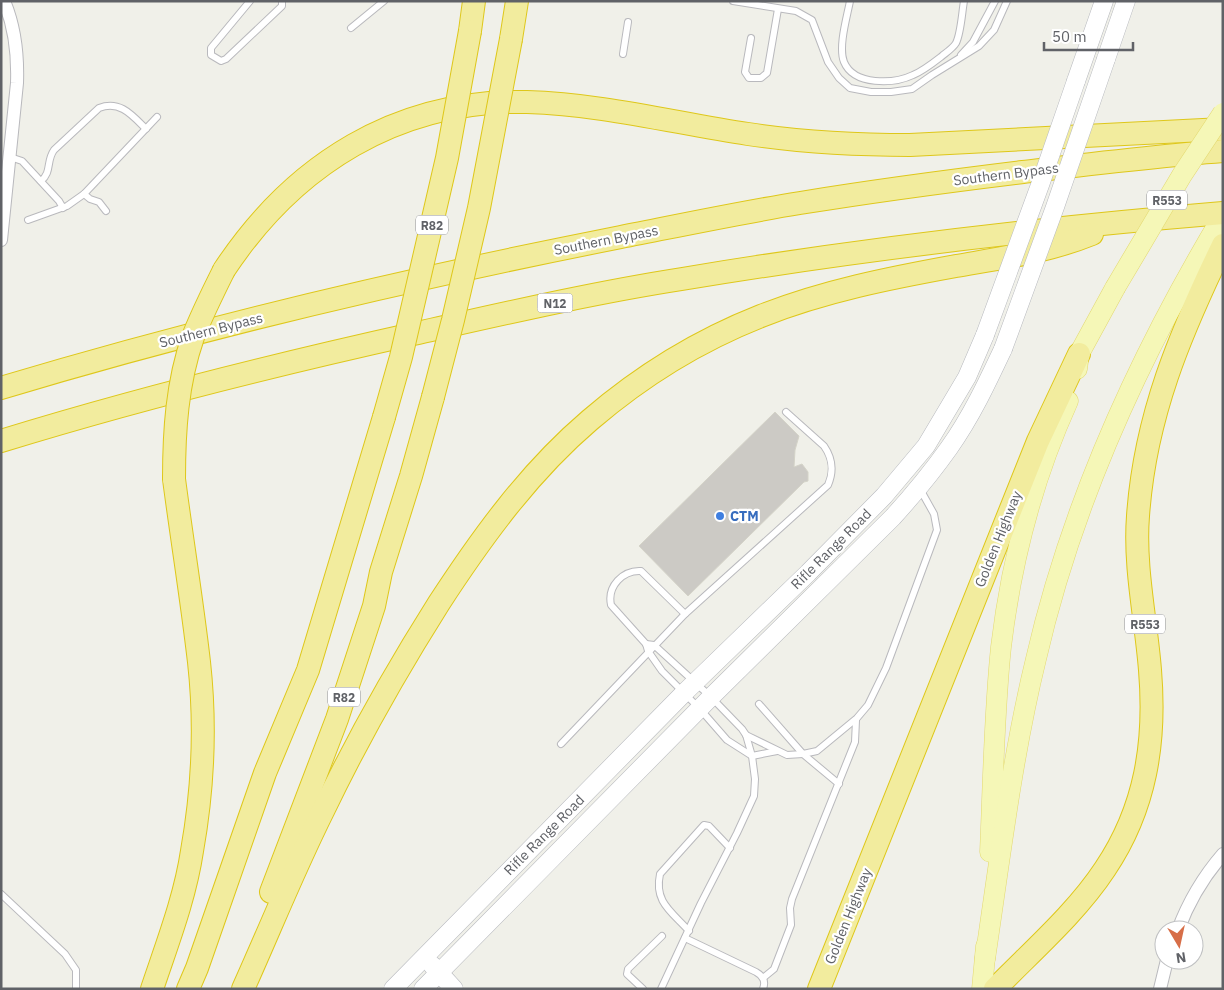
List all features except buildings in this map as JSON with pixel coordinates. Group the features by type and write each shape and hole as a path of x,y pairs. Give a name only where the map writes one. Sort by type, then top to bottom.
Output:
{"highway":[{"name":"R82","path":"188,989 265,773 308,670 384,417 401,357 441,186 474,1"},
{"name":"R82","path":"234,989 337,719 374,606 381,572 411,476 453,320 479,208 511,39 516,1"},
{"path":"152,989 178,910 192,852 200,795 202,729 199,664 174,479 174,439 182,378 196,330 224,270 248,236 283,196 315,169 373,135 403,122 439,111 474,104 528,102 568,105 750,135 868,145 910,146 1223,129"},
{"name":"Southern Bypass","path":"1,388 157,343 405,282 661,229 798,204 928,184 1087,164 1223,151"},
{"name":"N12","path":"1,441 148,398 329,353 536,306 681,279 959,239 1121,222 1223,215"},
{"path":"243,989 322,813 357,742 401,664 455,578 508,504 560,447 591,419 637,384 682,356 717,336 760,316 800,302 882,280 1051,249 1121,222"},
{"name":"R553","path":"995,989 1082,899 1109,863 1135,812 1146,777 1150,750 1152,700 1138,559 1138,518 1142,474 1149,434 1158,402 1181,337 1203,285 1223,246"},
{"name":"Golden Highway","path":"819,989 1038,441 1079,354"}],"main road":[{"name":"Rifle Range Road","path":"393,989 690,688 884,496 926,446 967,377 985,335 1034,203 1104,1"},
{"name":"Rifle Range Road","path":"424,989 706,703 893,518 950,447 983,392 1003,349 1052,216 1126,1"},
{"name":"Golden Highway","path":"1079,354 1115,288 1182,175 1223,113"},
{"path":"985,959 1020,728 1036,657 1070,537 1129,390 1195,262 1223,215"},
{"path":"982,989 1001,647 1012,574 1030,505 1058,424 1072,392 1079,354"},
{"path":"461,989 457,978 457,967 465,948"},
{"path":"425,957 454,989"},
{"path":"408,974 424,989"}],"street":[{"path":"1,240 18,61 13,28 4,1"},
{"path":"1181,920 1212,867 1223,854"},
{"path":"1160,989 1165,970"}],"lane":[{"path":"250,1 211,48 211,54 221,61 226,59 282,6 282,1"},
{"path":"351,28 384,1"},
{"path":"733,1 796,11 812,20 828,62 839,78 850,88 871,92 912,89 979,46 994,30 1008,1"},
{"path":"850,1 841,51 844,63 853,73 864,79 896,80 913,75 950,50 956,43 964,1"},
{"path":"957,59 973,42 994,1"},
{"path":"751,38 745,72 749,78 761,78 766,73 778,8"},
{"path":"623,54 628,22"},
{"path":"41,181 49,171 51,154 54,150 99,108 109,106 127,109 146,128"},
{"path":"28,220 63,208 84,194 157,118"},
{"path":"10,157 22,161 59,201 63,208"},
{"path":"84,194 90,199 99,202 106,211"},
{"path":"561,744 647,647 654,645 684,614 828,485 833,470 828,452 824,446 786,412"},
{"path":"654,645 690,688 746,735 787,755 817,751 856,720 868,705 886,668 937,530 934,514 919,488"},
{"path":"684,614 641,571 627,573 619,579 610,597 611,605 647,647 662,671 690,688 706,703 727,740 752,756 777,751"},
{"path":"759,704 803,754 839,784"},
{"path":"763,978 774,968 790,925 792,899 855,742 856,720"},
{"path":"661,989 754,796 755,779 752,756 746,735"},
{"path":"689,931 661,900 658,884 660,874 704,825 709,826 730,848"},
{"path":"1,894 66,954 76,970 76,989"},
{"path":"643,989 627,974 628,969 662,936"},
{"path":"685,938 756,972 763,978 763,989"}],"place":[{"name":"CTM","path":"720,516"}]}
